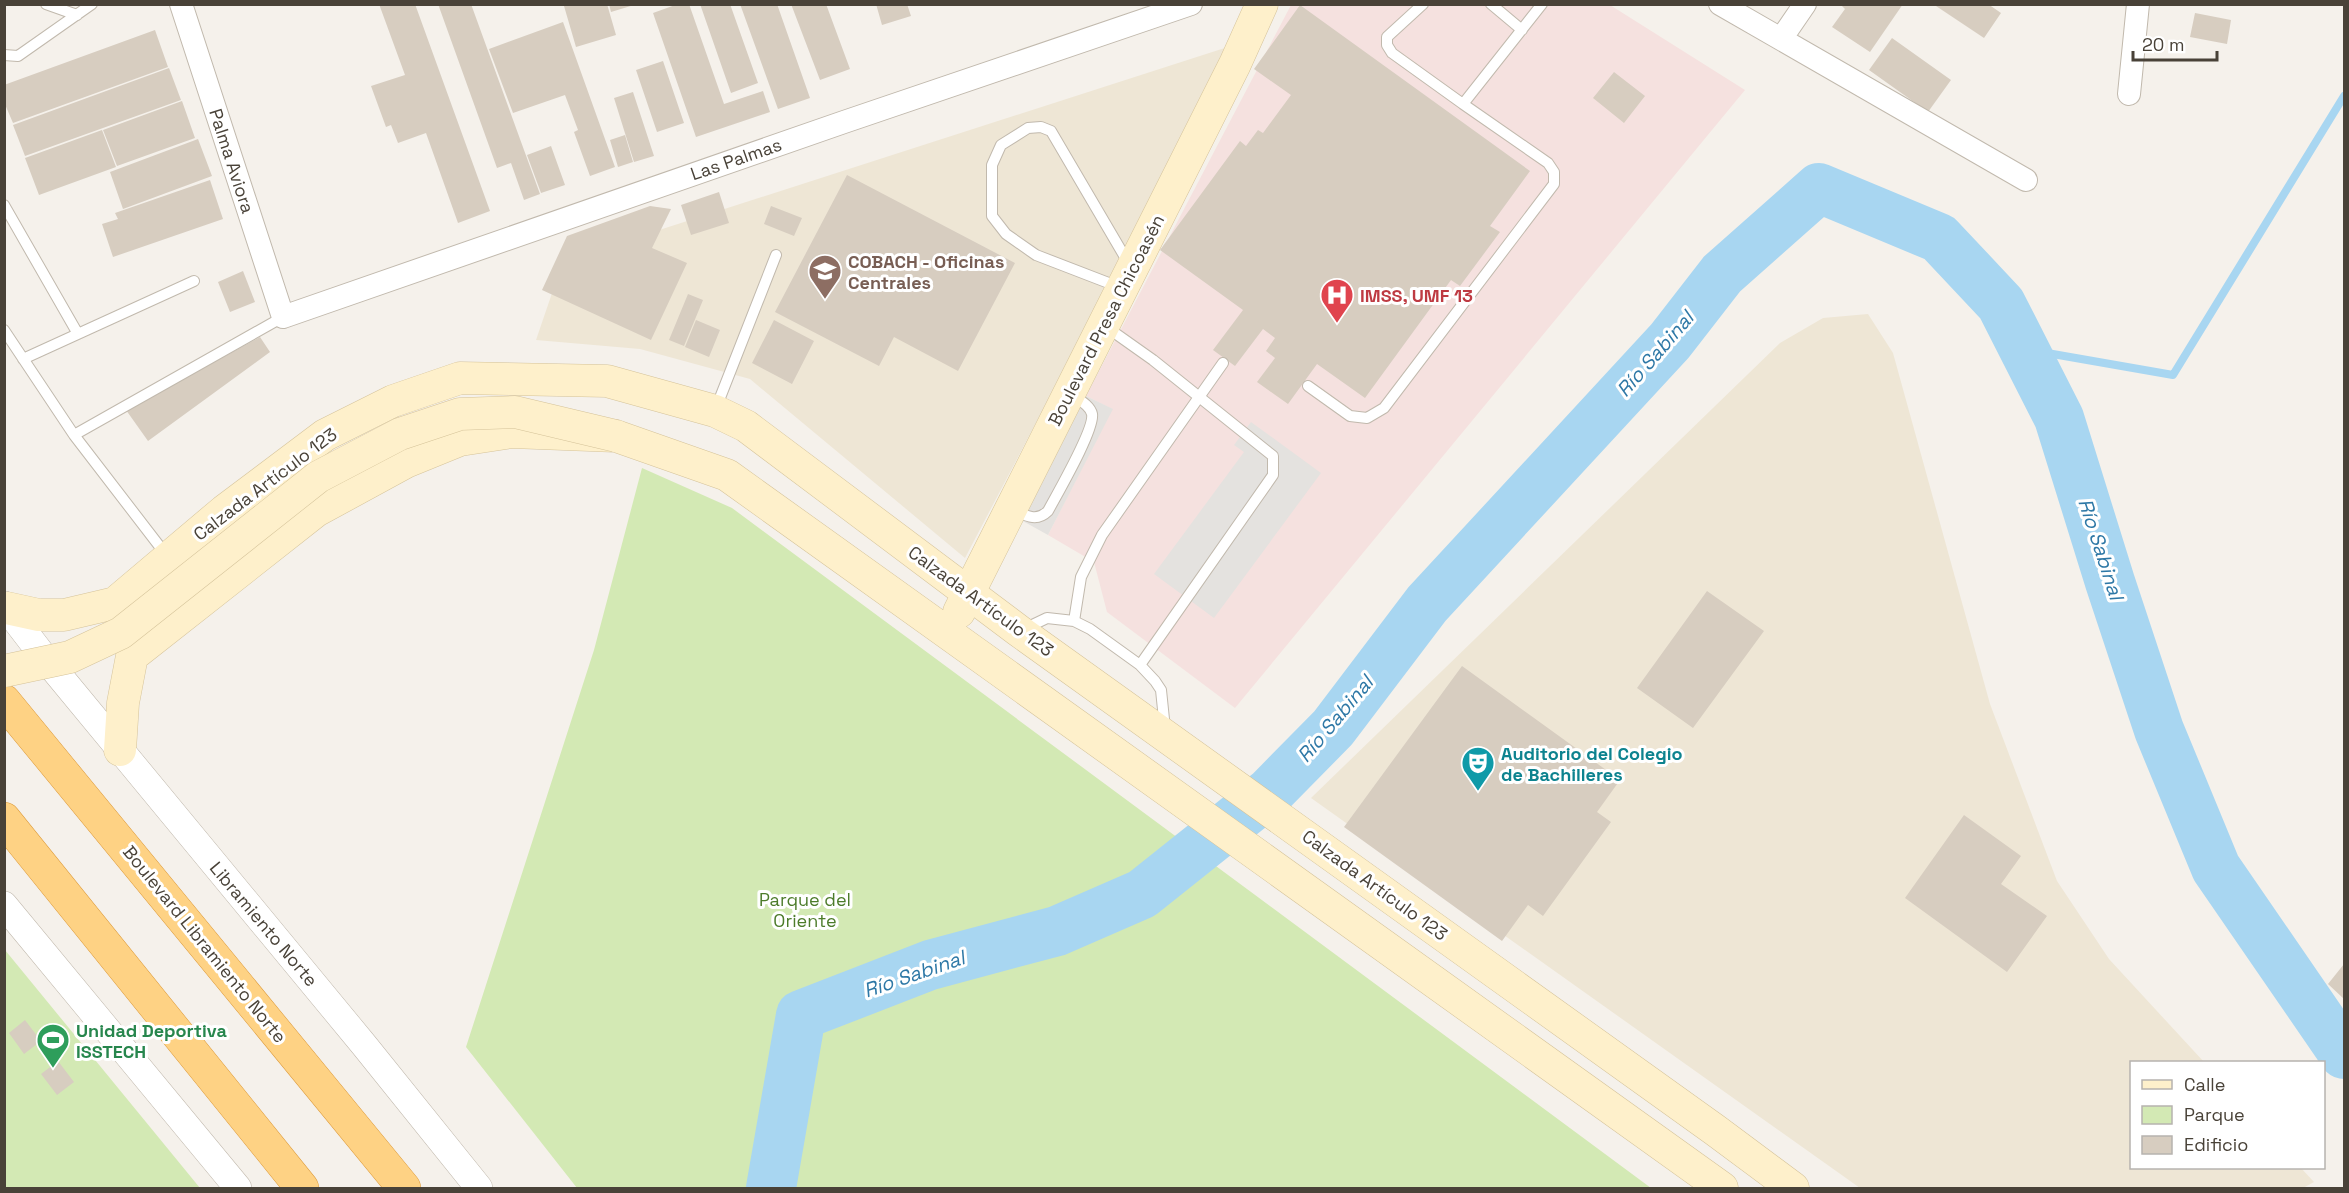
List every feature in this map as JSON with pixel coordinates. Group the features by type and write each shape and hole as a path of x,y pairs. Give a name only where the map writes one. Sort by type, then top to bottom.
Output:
{"highway":[{"name":"Boulevard Libramiento Norte","path":"4,701 404,1188"},
{"path":"4,819 302,1188"}],"main road":[{"name":"Boulevard Presa Chicoasén","path":"947,634 970,594 1235,64 1262,4"},
{"name":"Calzada Artículo 123","path":"6,607 39,615 64,615 115,603 224,511 325,435 393,401 460,378 607,381 715,411 746,426 1019,631 1310,838 1793,1188"},
{"path":"4,671 70,657 121,633 318,477 400,434 460,414 515,412 616,436 727,475 1722,1188"},
{"path":"120,750 123,703 132,656 316,511 406,462 460,440 512,432 616,436"}],"street":[{"name":"Palma Aviora","path":"181,4 283,317"},
{"name":"Las Palmas","path":"283,317 1191,4"},
{"path":"1720,4 2026,180"},
{"path":"1780,39 1805,4"},
{"path":"2129,94 2138,4"},
{"name":"Libramiento Norte","path":"6,607 47,661 357,1036 479,1188"},
{"path":"4,905 238,1188"}],"lane":[{"path":"46,4 77,15"},
{"path":"4,55 18,56 92,4"},
{"path":"1308,386 1350,416 1367,418 1384,408 1554,184 1554,172 1548,163 1392,54 1387,45 1387,37 1423,4"},
{"path":"1491,4 1522,30"},
{"path":"1463,104 1542,4"},
{"path":"1041,127 1051,131 1127,279 1036,255 1006,234 992,216 992,165 1001,145 1028,128 1041,127"},
{"path":"4,205 78,334"},
{"path":"715,411 777,255"},
{"path":"23,359 194,281"},
{"path":"74,435 283,317"},
{"path":"1104,325 1153,360 1273,456 1273,475 1140,665"},
{"path":"4,330 74,435 169,558"},
{"path":"1074,621 1081,577 1102,535 1223,363"},
{"path":"1019,631 1047,618 1074,621 1090,629 1140,665 1155,681 1161,690 1165,735"}],"shaded area":[{"name":"IMSS, UMF 13","path":"1293,4 1610,5 1745,90 1235,708 1107,612 1094,562 1048,535 1112,409 1086,396"},
{"name":"COBACH - Oficinas Centrales","path":"1234,45 965,558 750,379 640,349 536,340 563,261"},
{"path":"1868,314 1893,353 1990,704 2057,881 2109,959 2203,1061 2130,1061 2130,1169 2302,1169 2314,1182 2303,1188 1860,1188 1311,798 1780,343 1823,318"},
{"path":"1086,396 1113,409 1048,535 1021,520"},
{"path":"1251,422 1321,473 1214,618 1154,574 1244,452 1234,445"}],"green space":[{"name":"Parque del Oriente","path":"642,468 732,508 1651,1188 577,1188 466,1047 594,650"},
{"name":"Unidad Deportiva ISSTECH","path":"5,950 200,1188 5,1188"}],"building":[{"path":"379,4 415,4 490,211 458,223 426,133 398,143 391,125 386,127 371,86 405,75"},
{"path":"438,4 471,4 540,194 524,200 511,163 497,168"},
{"path":"607,4 616,35 576,47 564,6"},
{"path":"609,4 634,4 634,5 611,12"},
{"path":"678,4 689,4 724,104 763,91 770,112 696,137 653,13"},
{"path":"700,4 730,4 758,83 731,93"},
{"path":"740,4 777,4 810,98 778,109"},
{"path":"791,4 826,4 850,69 820,80"},
{"path":"876,4 907,4 911,16 882,25"},
{"path":"1840,4 1903,4 1870,52 1832,27 1845,9"},
{"path":"1933,4 1988,4 2001,13 1984,38"},
{"path":"1300,5 1530,171 1490,226 1500,232 1460,286 1451,280 1365,398 1317,364 1288,404 1257,382 1275,358 1266,351 1275,338 1263,329 1235,366 1213,350 1243,310 1160,250 1240,141 1246,146 1258,130 1263,133 1291,95 1254,69"},
{"path":"2195,13 2231,20 2227,44 2190,37"},
{"path":"563,22 615,167 590,176 574,132 578,130 565,95 513,113 489,49"},
{"path":"155,30 168,67 13,123 4,102 4,85"},
{"path":"1892,38 1951,80 1928,112 1869,70"},
{"path":"663,61 684,123 657,132 636,70"},
{"path":"169,68 181,100 25,156 13,125"},
{"path":"1614,72 1645,96 1624,123 1593,98"},
{"path":"633,92 654,156 634,162 614,98"},
{"path":"182,101 195,138 117,166 103,130"},
{"path":"102,130 116,167 39,195 25,158"},
{"path":"625,135 633,162 618,167 610,140"},
{"path":"198,139 212,176 123,209 110,172"},
{"path":"551,146 565,185 541,193 527,155"},
{"path":"847,175 1015,263 958,371 894,337 879,366 775,312"},
{"path":"210,180 223,219 113,257 102,224 118,219 115,213"},
{"path":"719,192 729,223 691,235 681,205"},
{"path":"650,206 671,209 652,248 687,263 651,340 542,290 567,236"},
{"path":"771,206 802,218 794,236 764,224"},
{"path":"243,271 255,302 230,312 218,282"},
{"path":"688,294 703,300 684,346 669,340"},
{"path":"696,320 720,330 709,357 685,347"},
{"path":"774,320 814,341 792,384 752,363"},
{"path":"260,337 270,352 148,441 126,410"},
{"path":"1707,591 1764,631 1693,728 1637,688"},
{"path":"1462,666 1620,780 1597,812 1611,822 1543,916 1528,905 1502,941 1344,827"},
{"path":"1964,815 2021,856 2001,884 2047,916 2007,972 1905,898"},
{"path":"2344,964 2344,999 2328,984"},
{"path":"25,1020 41,1041 24,1054 9,1033"},
{"path":"58,1061 74,1082 57,1095 41,1074"}],"waterway":[{"path":"2024,349 2173,375 2344,96"},
{"name":"Río Sabinal","path":"771,1188 801,1015 930,965 1057,931 1142,894 1270,792 1333,728 1427,604 1670,341 1722,274 1819,188 1939,238 2001,304 2059,418 2159,730 2216,868 2344,1054"}],"place":[{"name":"COBACH - Oficinas Centrales","path":"825,300"},
{"name":"IMSS, UMF 13","path":"1337,324"},
{"name":"Auditorio del Colegio de Bachilleres","path":"1478,792"},
{"name":"Unidad Deportiva ISSTECH","path":"53,1069"}]}
